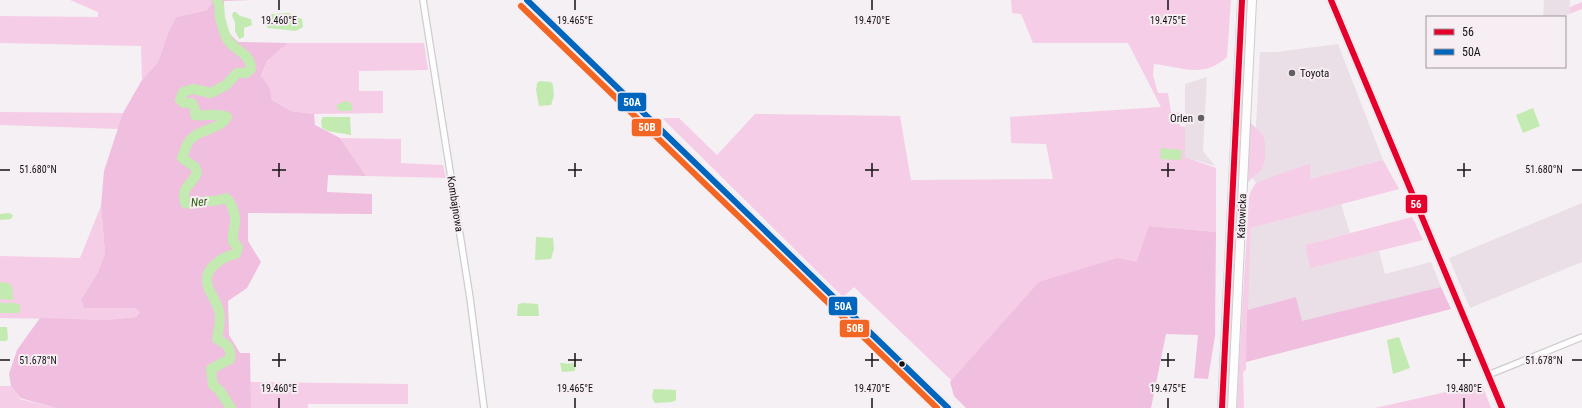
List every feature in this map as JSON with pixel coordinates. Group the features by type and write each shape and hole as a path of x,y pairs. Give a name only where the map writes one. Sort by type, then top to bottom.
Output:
{"main road":[{"name":"Katowicka","path":"1222,408 1242,0"},
{"name":"Katowicka","path":"1232,408 1252,0"}],"street":[{"name":"Kombajnowa","path":"422,0 468,290 484,408"},
{"path":"527,0 948,408"},
{"path":"1331,0 1502,408"},
{"path":"1488,375 1582,337"}],"shaded area":[{"path":"70,0 211,0 212,3 207,10 176,17 168,33 158,62 142,80 141,46 0,43 0,16 98,17 98,12"},
{"path":"211,0 252,0 224,1 224,17 229,33 238,42 288,43 267,61 261,76 270,88 272,100 291,111 314,114 315,125 340,138 366,176 328,175 327,192 372,194 372,214 248,213 248,241 261,262 247,288 228,301 229,335 240,353 250,353 251,408 56,408 20,398 11,386 9,374 17,350 40,318 106,320 136,317 140,312 135,308 84,308 81,300 98,272 105,253 101,206 104,171 123,113 142,80 158,62 168,33 176,17 207,10 212,3"},
{"path":"1011,0 1231,0 1227,57 1218,64 1201,70 1183,69 1154,64 1153,75 1158,93 1168,93 1171,112 1180,113 1180,126 1185,127 1185,157 1216,168 1216,232 1150,226 1177,271 957,396 951,380 854,287 842,296 663,119 679,118 717,155 755,114 900,116 911,180 1053,179 1046,144 1011,143 1010,117 1161,107 1128,43 1033,43 1021,14 1012,13"},
{"path":"1544,0 1570,0 1569,14 1564,16 1543,16"},
{"path":"1582,2 1582,9 1569,14 1570,7"},
{"path":"233,12 251,19 252,25 244,28 244,37 239,39 235,31 235,22 232,16"},
{"path":"289,13 302,19 303,27 296,31 268,28 265,24 266,19 272,14"},
{"path":"288,43 424,43 428,70 359,71 359,91 383,91 383,113 314,114 291,111 272,100 270,88 261,77 267,61"},
{"path":"1338,44 1383,160 1310,179 1309,163 1257,184 1253,179 1260,52 1276,52"},
{"path":"1207,77 1203,151 1215,166 1185,157 1185,84"},
{"path":"540,81 551,82 553,85 554,96 551,105 539,106 536,90 537,83"},
{"path":"346,101 350,102 352,110 339,111 336,105"},
{"path":"1533,108 1540,126 1523,133 1516,115"},
{"path":"0,112 123,113 119,129 0,125"},
{"path":"323,117 350,117 351,135 328,131 322,128 321,121"},
{"path":"1250,122 1262,134 1265,142 1265,159 1262,169 1248,182"},
{"path":"340,138 401,139 401,163 443,165 446,178 366,176"},
{"path":"1161,148 1182,150 1181,160 1160,159"},
{"path":"1383,160 1399,189 1251,228 1246,370 1243,372 1244,408 1237,408 1249,197 1251,191 1256,183 1310,163 1310,179"},
{"path":"1582,203 1582,262 1470,308 1449,258"},
{"path":"1341,204 1350,233 1305,245 1310,267 1379,251 1385,274 1431,262 1441,287 1302,322 1296,297 1247,310 1251,228"},
{"path":"101,206 105,253 98,272 81,300 84,308 135,308 140,312 136,317 106,320 0,318 0,256 80,258"},
{"path":"9,213 13,215 11,219 0,220 0,214"},
{"path":"1412,217 1423,240 1310,268 1305,245"},
{"path":"1149,226 1216,232 1215,336 1208,379 1194,378 1198,335 1166,334 1151,408 966,408 954,396 950,382 1039,282 1117,258 1143,263 1137,261"},
{"path":"536,237 553,238 554,249 551,259 535,260"},
{"path":"0,282 8,283 12,286 12,300 0,299"},
{"path":"1441,287 1451,309 1246,362 1247,310 1296,297 1302,321"},
{"path":"0,303 15,303 20,305 20,311 19,313 0,313"},
{"path":"518,304 538,304 539,316 517,316"},
{"path":"0,327 7,327 8,339 6,341 0,341"},
{"path":"1399,337 1410,368 1393,374 1387,340"},
{"path":"572,362 575,365 575,371 562,372 560,363 570,363 571,365"},
{"path":"250,382 408,384 408,404 308,404 308,408 251,408"},
{"path":"1482,384 1491,408 1375,408"},
{"path":"0,386 11,386 20,399 56,408 0,408"},
{"path":"654,389 676,390 676,400 672,402 655,403 652,396"}],"waterway":[{"name":"Ner","path":"217,0 220,18 227,39 248,59 251,69 246,73 237,73 226,85 211,93 193,89 183,92 180,100 184,103 192,103 195,109 195,115 219,115 227,117 220,124 201,132 192,138 187,145 182,158 195,167 197,173 195,178 185,189 185,203 194,204 226,198 232,206 234,213 235,223 233,242 238,247 236,254 226,257 216,263 212,267 207,277 209,289 220,314 217,339 228,346 230,352 230,359 211,369 213,385 220,391 231,408"}],"transit line":[{"name":"50A","path":"527,0 948,408"},
{"name":"56","path":"1222,408 1242,0"},
{"name":"56","path":"1331,0 1502,408"},
{"name":"50B","path":"521,6 937,408"}],"place":[{"name":"Toyota","path":"1292,73"},
{"name":"Orlen","path":"1201,118"}]}
